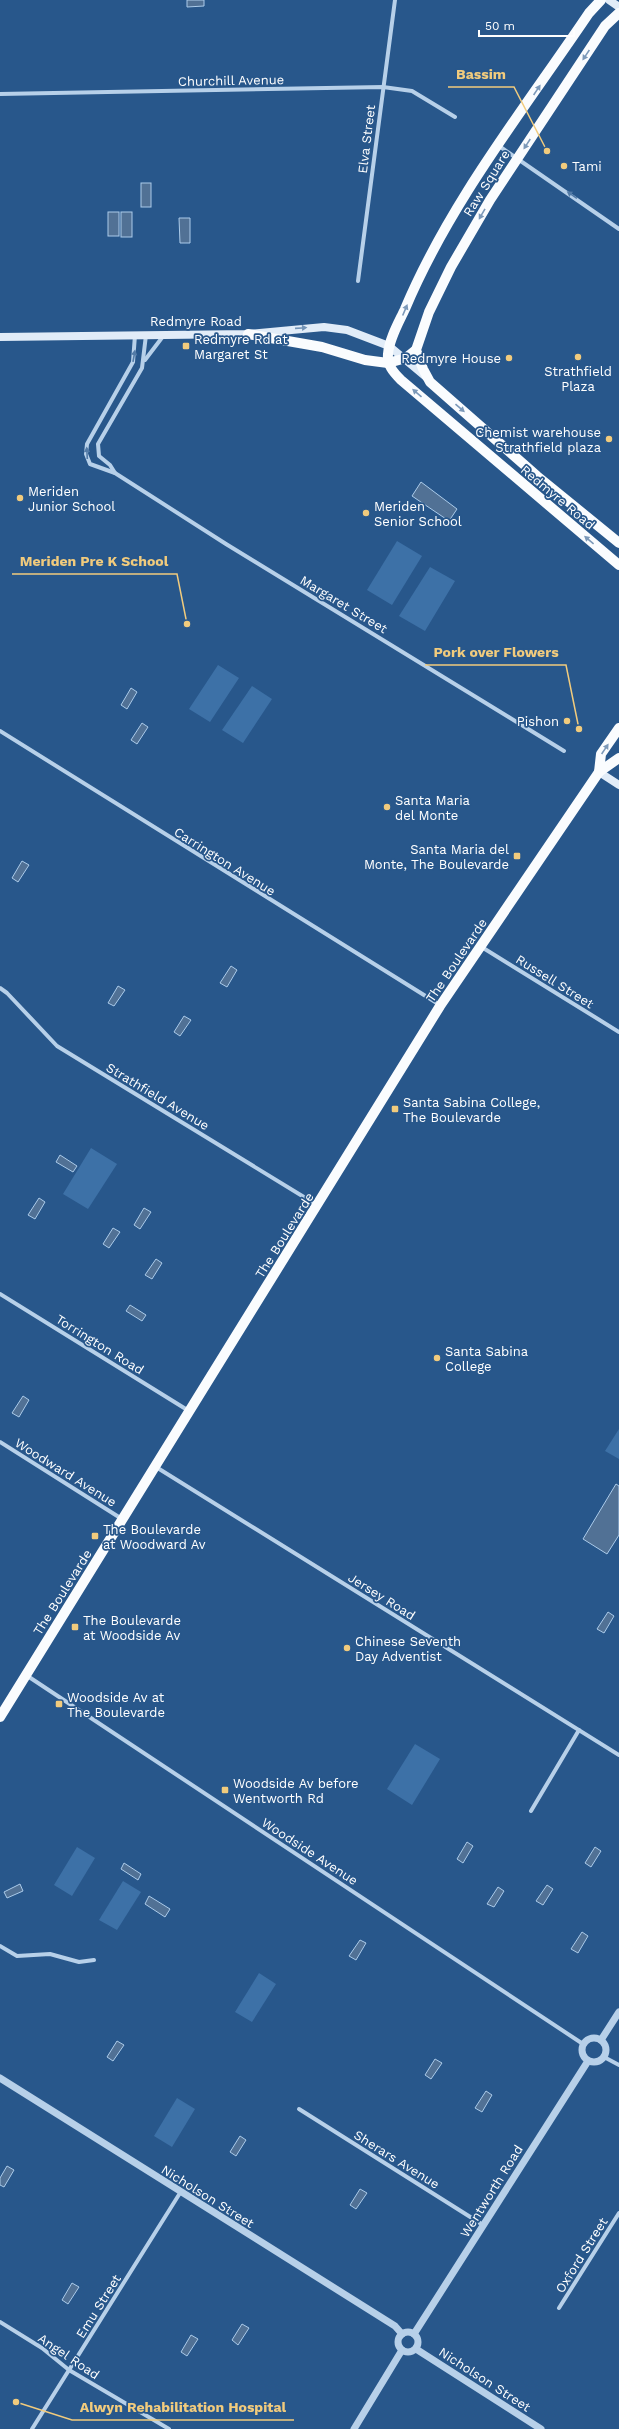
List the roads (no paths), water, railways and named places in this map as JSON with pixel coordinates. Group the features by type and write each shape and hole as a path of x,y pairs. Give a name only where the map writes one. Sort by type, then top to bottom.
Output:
{"main road":[{"name":"Raw Square","path":"390,346 412,293 442,236 499,146 589,13 601,0"},
{"path":"610,0 619,7"},
{"name":"Raw Square","path":"416,350 442,284 490,200 605,26 619,13"},
{"name":"Redmyre Road","path":"0,337 146,334 248,334 324,327 347,330 390,346 406,358 430,382 537,476 619,543"},
{"path":"248,334 322,347 365,360 388,363 406,358 416,350 423,369 430,382"},
{"path":"388,363 390,346"},
{"path":"365,360 401,380"},
{"name":"Redmyre Road","path":"388,363 401,380 619,565"},
{"name":"The Boulevarde","path":"599,772 601,754 619,728"},
{"name":"The Boulevarde","path":"1,1714 440,1006 599,772 619,758"},
{"path":"599,772 619,785"}],"street":[{"name":"Elva Street","path":"358,281 395,0"},
{"name":"Churchill Avenue","path":"0,94 383,87 412,91 455,117"},
{"path":"499,146 619,228"},
{"name":"Margaret Street","path":"145,360 146,334"},
{"name":"Margaret Street","path":"115,474 110,465 99,456 98,444 145,360 165,334"},
{"name":"Margaret Street","path":"135,335 133,362 93,430 86,448 87,459 90,464 115,474 226,544 564,751"},
{"name":"Carrington Avenue","path":"0,730 440,1006"},
{"name":"Russell Street","path":"480,946 619,1032"},
{"name":"Strathfield Avenue","path":"0,988 7,993 57,1046 317,1205"},
{"name":"Torrington Road","path":"0,1294 189,1411"},
{"name":"Woodward Avenue","path":"0,1442 122,1519"},
{"name":"Jersey Road","path":"155,1466 619,1755"},
{"name":"Woodside Avenue","path":"26,1675 583,2044"},
{"path":"531,1811 579,1730"},
{"path":"0,1946 17,1956 50,1954 79,1962 94,1960"},
{"path":"601,2040 619,2012"},
{"path":"589,2038 601,2040 606,2050 604,2057 598,2061 588,2061 581,2051 583,2044 589,2038"},
{"path":"604,2057 619,2065"},
{"name":"Wentworth Road","path":"414,2334 588,2061"},
{"name":"Nicholson Street","path":"0,2078 180,2193 395,2326 402,2334"},
{"name":"Sherars Avenue","path":"299,2109 483,2226"},
{"name":"Emu Street","path":"32,2429 180,2193"},
{"name":"Oxford Street","path":"559,2308 619,2213"},
{"name":"Angel Road","path":"0,2322 42,2348 69,2370 170,2429"},
{"path":"408,2332 414,2334 418,2343 416,2349 409,2352 402,2350 398,2340 402,2334 408,2332"},
{"name":"Nicholson Street","path":"416,2349 541,2429"},
{"path":"354,2429 402,2350"}],"place":[{"name":"Bassim","path":"547,151"},
{"name":"Tami","path":"564,166"},
{"name":"Redmyre Rd at Margaret St","path":"186,346"},
{"name":"Strathfield Plaza","path":"578,357"},
{"name":"Redmyre House","path":"509,358"},
{"name":"Chemist warehouse Strathfield plaza","path":"609,439"},
{"name":"Meriden Junior School","path":"20,498"},
{"name":"Meriden Senior School","path":"366,513"},
{"name":"Meriden Pre K School","path":"187,624"},
{"name":"Pishon","path":"567,721"},
{"name":"Pork over Flowers","path":"579,729"},
{"name":"Santa Maria del Monte","path":"387,807"},
{"name":"Santa Maria del Monte, The Boulevarde","path":"517,856"},
{"name":"Santa Sabina College, The Boulevarde","path":"395,1109"},
{"name":"Santa Sabina College","path":"437,1358"},
{"name":"The Boulevarde at Woodward Av","path":"95,1536"},
{"name":"The Boulevarde at Woodside Av","path":"75,1627"},
{"name":"Chinese Seventh Day Adventist","path":"347,1648"},
{"name":"Woodside Av at The Boulevarde","path":"59,1704"},
{"name":"Woodside Av before Wentworth Rd","path":"225,1790"},
{"name":"Alwyn Rehabilitation Hospital","path":"16,2402"}]}
